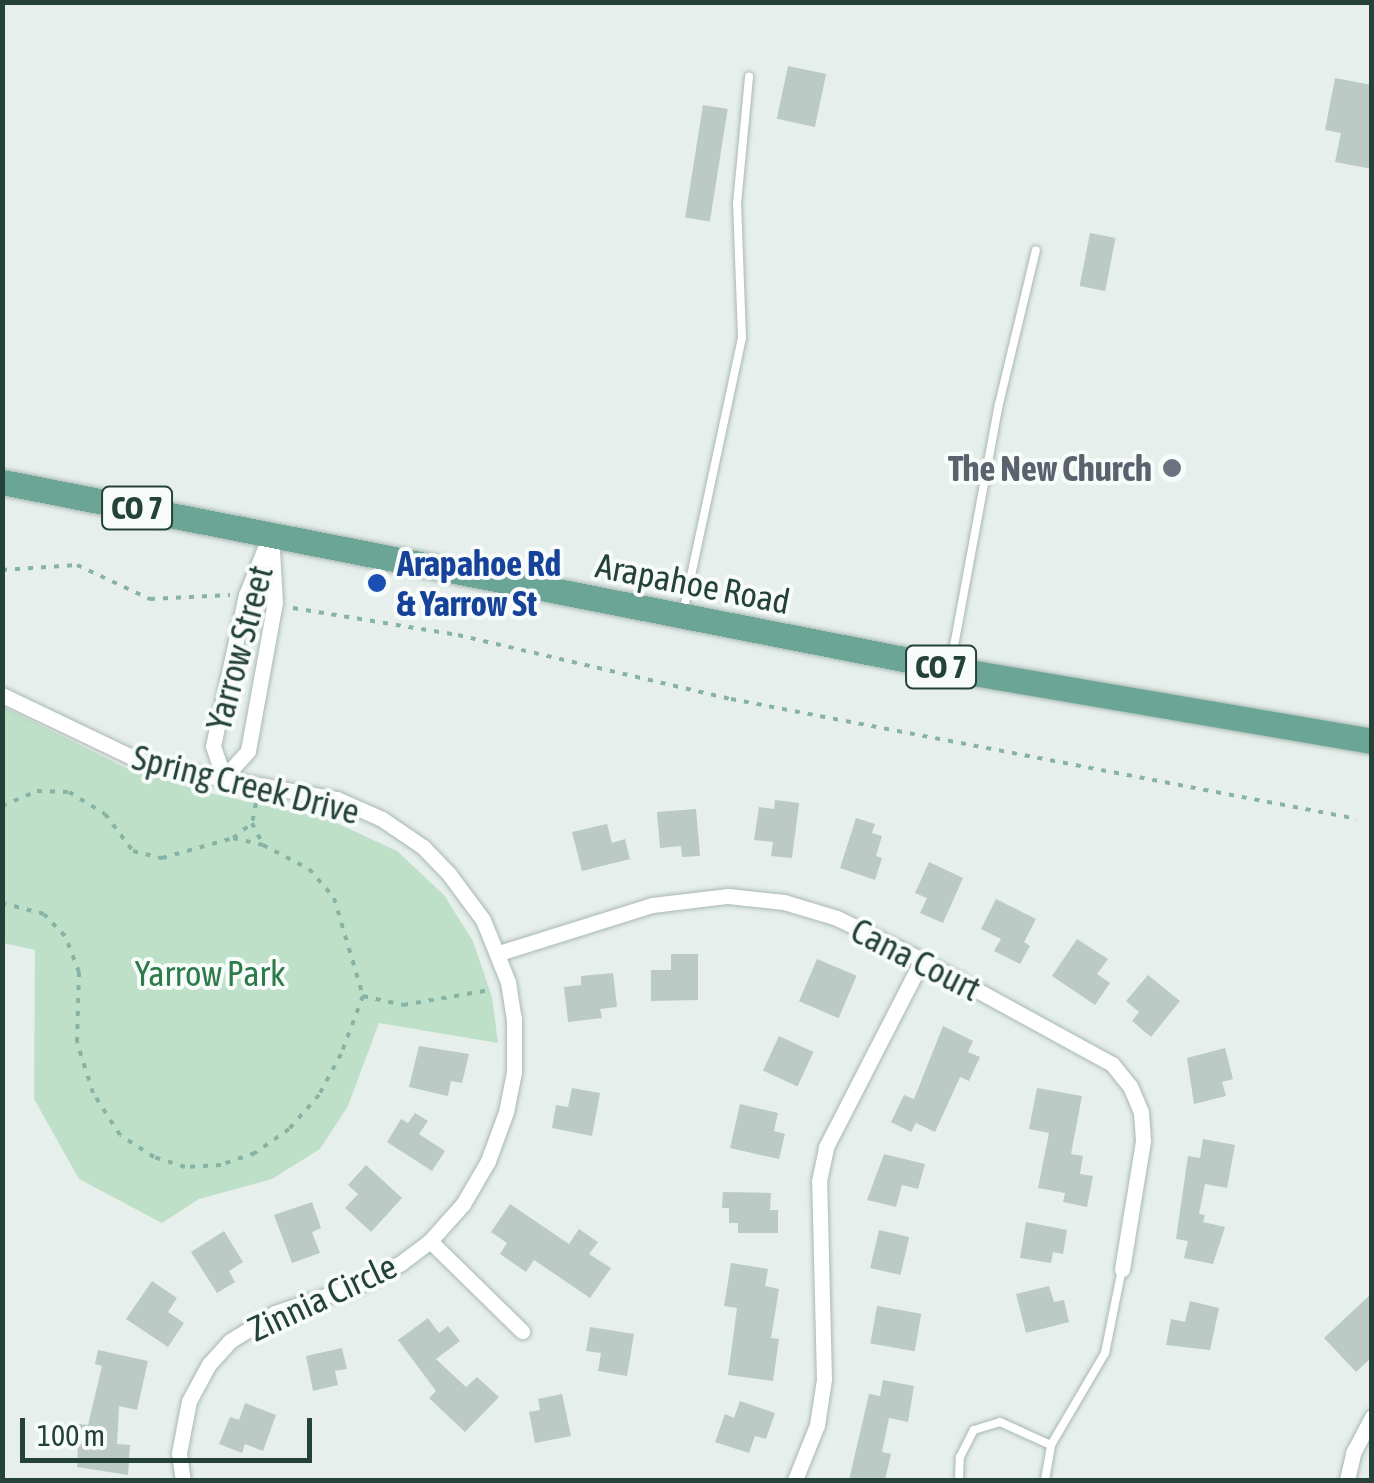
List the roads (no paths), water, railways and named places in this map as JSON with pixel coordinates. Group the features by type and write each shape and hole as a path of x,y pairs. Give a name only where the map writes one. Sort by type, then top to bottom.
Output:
{"main road":[{"name":"Arapahoe Road","path":"2,482 949,668 1372,741"}],"street":[{"name":"Yarrow Street","path":"271,534 275,602 248,751 224,778 213,746 246,595 271,534"},
{"name":"Spring Creek Drive","path":"2,695 149,765 337,799 382,819 423,847 483,920 499,953"},
{"name":"Cana Court","path":"499,953 652,905 728,896 784,902 837,918 922,960 1112,1064 1130,1086 1141,1112 1143,1140 1122,1269"},
{"name":"Zinnia Circle","path":"183,1480 179,1453 189,1400 209,1364 230,1341 274,1312 358,1285 430,1241 472,1189 506,1112 514,1072 514,1018 499,953"},
{"path":"796,1480 817,1425 824,1379 818,1181 826,1147 922,960"},
{"path":"430,1241 522,1332"},
{"path":"1347,1480 1353,1454 1372,1418"}],"lane":[{"path":"682,617 742,338 737,204 750,78"},
{"path":"949,668 999,404 1036,250"},
{"path":"1045,1480 1051,1444 1105,1353 1122,1269"},
{"path":"959,1480 960,1457 974,1430 1000,1422 1051,1444"}],"place":[{"name":"The New Church","path":"1172,468"},
{"name":"Arapahoe Rd & Yarrow St","path":"377,583"}],"park label":[{"name":"Yarrow Park","path":"210,973"}]}
